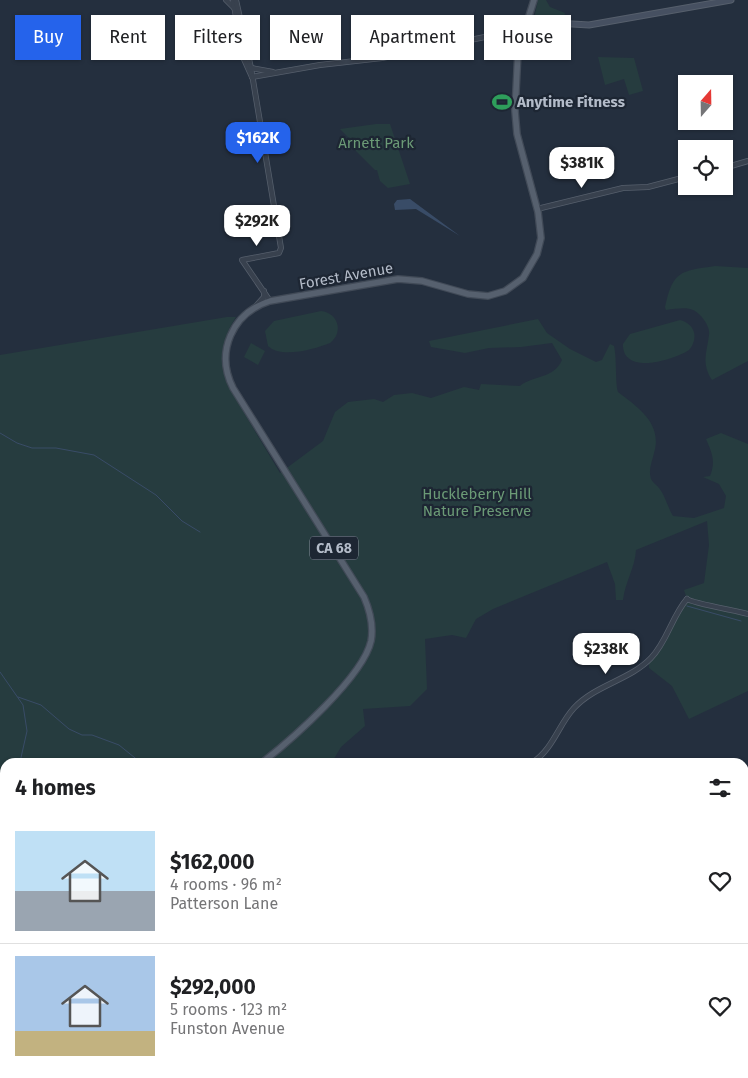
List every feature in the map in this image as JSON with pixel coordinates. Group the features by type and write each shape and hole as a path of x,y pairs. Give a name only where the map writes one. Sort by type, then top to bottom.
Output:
{"main road":[{"name":"Forest Avenue","path":"529,15 534,0"},
{"path":"571,24 589,26 731,0"},
{"name":"Forest Avenue","path":"268,758 306,726 359,666 371,642 372,623 364,596 229,381 225,365 227,343 243,316 254,308 270,302 398,279 422,281 475,295 499,293 520,281 537,254 541,238 537,209 522,155 515,111 517,60"}],"street":[{"path":"226,0 234,8"},
{"path":"235,0 234,8 243,57 252,78"},
{"path":"235,0 251,68 281,252 242,260 270,302"},
{"path":"252,78 382,58 484,37"},
{"path":"251,68 279,73"},
{"path":"733,166 748,162"},
{"path":"537,209 630,187 648,187 678,179"},
{"path":"265,292 271,297 295,297"},
{"path":"254,308 264,297 265,292"},
{"path":"539,758 550,745 565,718 580,701 641,667 651,658 677,611 687,599 692,603 696,602 748,614"}],"green space":[{"path":"538,0 546,0 550,7 565,13 565,15 535,15"},
{"path":"598,57 634,58 643,91 629,95 624,79 605,85"},
{"name":"Arnett Park","path":"390,124 410,184 388,188 380,181 377,170 356,151 349,138 340,129"},
{"path":"715,266 748,268 748,361 712,380 706,363 709,333 705,322 700,315 692,310 683,308 666,310 665,307 671,286 680,275 694,269"},
{"path":"321,311 332,315 337,324 337,334 330,343 298,352 281,352 268,346 265,331 274,321"},
{"name":"Huckleberry Hill Nature Preserve","path":"236,317 227,334 223,351 225,377 228,386 280,473 323,441 335,412 348,402 374,399 383,402 394,395 412,393 431,398 464,387 479,390 481,384 520,386 554,371 562,360 552,343 521,347 489,348 465,353 431,347 429,341 538,319 547,333 570,349 596,362 602,360 610,344 614,346 618,392 641,410 652,425 655,433 656,443 650,476 663,494 673,516 694,518 724,508 726,496 719,484 703,477 710,476 713,466 706,439 721,433 748,444 748,691 689,719 672,686 649,668 649,663 687,599 684,590 704,583 709,545 707,521 636,550 623,600 616,600 615,584 607,562 493,609 476,619 466,638 452,635 425,639 427,689 410,706 363,709 365,726 341,747 334,758 0,758 0,355"},
{"path":"680,320 689,325 694,332 694,341 689,350 672,358 650,363 639,363 631,360 625,354 623,344 630,334"},
{"path":"251,343 265,351 258,365 244,357"}],"water":[{"path":"410,199 460,236 416,209 395,210 394,204 397,200"}],"waterway":[{"path":"0,433 17,443 32,448 56,448 94,455 156,495 182,521 200,532"},
{"path":"687,606 741,621"},
{"path":"0,672 23,705 27,731 21,758"},
{"path":"18,697 41,705 69,729 82,735 92,735 119,745 135,758"}],"place":[{"name":"Anytime Fitness","path":"502,102"}]}
